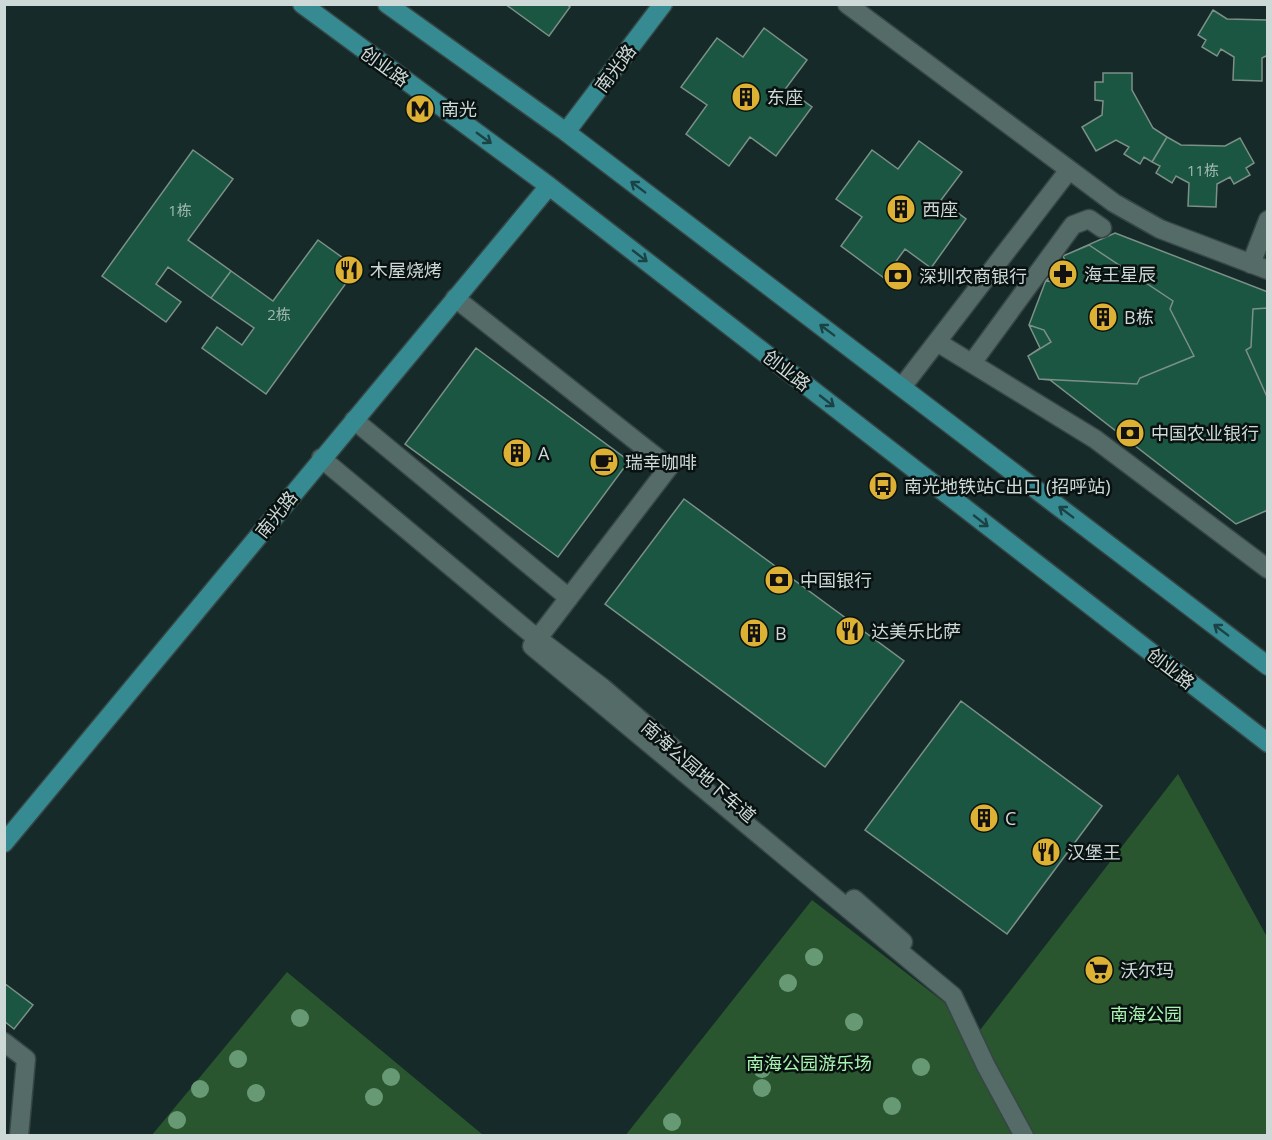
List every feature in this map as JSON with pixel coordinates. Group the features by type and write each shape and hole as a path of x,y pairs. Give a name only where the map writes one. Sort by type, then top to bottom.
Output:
{"main road":[{"name":"创业路","path":"302,4 549,186 1268,743"},
{"path":"387,4 566,132 1268,666"},
{"name":"南光路","path":"566,132 663,4"},
{"name":"南光路","path":"4,843 321,458 549,186"}],"street":[{"path":"847,4 1114,203 1161,229 1259,267 1268,220"},
{"path":"902,387 1069,170"},
{"path":"972,363 1073,225 1089,219 1102,228"},
{"path":"455,298 669,467 532,646 954,996 986,1066 1024,1136"},
{"path":"938,342 1095,439 1268,569"},
{"path":"354,420 569,598"},
{"path":"321,458 537,639"},
{"path":"937,983 965,1026 1011,1136"},
{"path":"4,1042 26,1059 19,1136"}],"green space":[{"name":"南海公园","path":"1178,774 1267,937 1267,1135 625,1136 812,900 980,1030"},
{"path":"287,972 483,1135 152,1135"}],"building":[{"path":"505,4 566,4 570,7 549,36"},
{"path":"1213,10 1227,19 1268,20 1268,55 1262,58 1262,81 1233,80 1234,57 1221,49 1217,56 1202,47 1206,40 1198,35"},
{"name":"东座","path":"764,28 807,60 786,88 812,107 776,156 750,137 729,166 686,134 707,105 681,87 717,38 743,57"},
{"path":"1103,73 1132,73 1132,90 1153,128 1167,137 1152,162 1144,157 1140,164 1124,154 1129,147 1116,140 1096,151 1082,127 1102,115 1103,101 1095,100 1095,82 1103,82"},
{"path":"1167,137 1181,145 1225,146 1240,138 1254,163 1246,168 1250,175 1234,184 1230,177 1217,184 1216,207 1188,206 1189,183 1176,176 1172,183 1156,173 1160,166 1152,162"},
{"name":"西座","path":"919,141 962,172 941,200 966,219 931,268 905,249 884,278 841,246 862,217 836,199 872,150 898,169"},
{"path":"193,150 233,179 188,240 231,271 211,298 168,267 156,284 181,302 166,322 102,276"},
{"path":"1115,233 1268,292 1268,510 1236,524 1050,380 1039,379 1028,356 1040,348 1029,325 1046,280 1068,266 1063,256"},
{"path":"318,240 357,268 266,394 202,348 217,327 242,345 254,328 211,298 231,271 273,301"},
{"name":"B栋","path":"1089,245 1173,301 1170,309 1194,356 1140,378 1137,384 1039,379 1028,356 1051,342 1044,330 1029,325 1046,280 1061,286 1073,278 1063,256"},
{"path":"1268,308 1268,399 1246,350 1251,347 1253,309"},
{"name":"A","path":"476,348 629,461 558,557 405,444"},
{"name":"B","path":"684,499 904,661 825,767 605,604"},
{"name":"C","path":"961,701 1102,806 1007,934 865,830"},
{"path":"4,983 33,1005 14,1029 4,1021"}],"place":[{"name":"东座","path":"746,97"},
{"name":"南光","path":"420,109"},
{"name":"西座","path":"901,209"},
{"name":"木屋烧烤","path":"349,270"},
{"name":"海王星辰","path":"1063,274"},
{"name":"深圳农商银行","path":"898,276"},
{"name":"B栋","path":"1103,317"},
{"name":"中国农业银行","path":"1130,433"},
{"name":"A","path":"517,453"},
{"name":"瑞幸咖啡","path":"604,462"},
{"name":"南光地铁站C出口 (招呼站)","path":"883,486"},
{"name":"中国银行","path":"779,580"},
{"name":"达美乐比萨","path":"850,631"},
{"name":"B","path":"754,633"},
{"name":"C","path":"984,818"},
{"name":"汉堡王","path":"1046,852"},
{"name":"沃尔玛","path":"1099,970"}],"park label":[{"name":"南海公园游乐场","path":"809,1063"}]}
